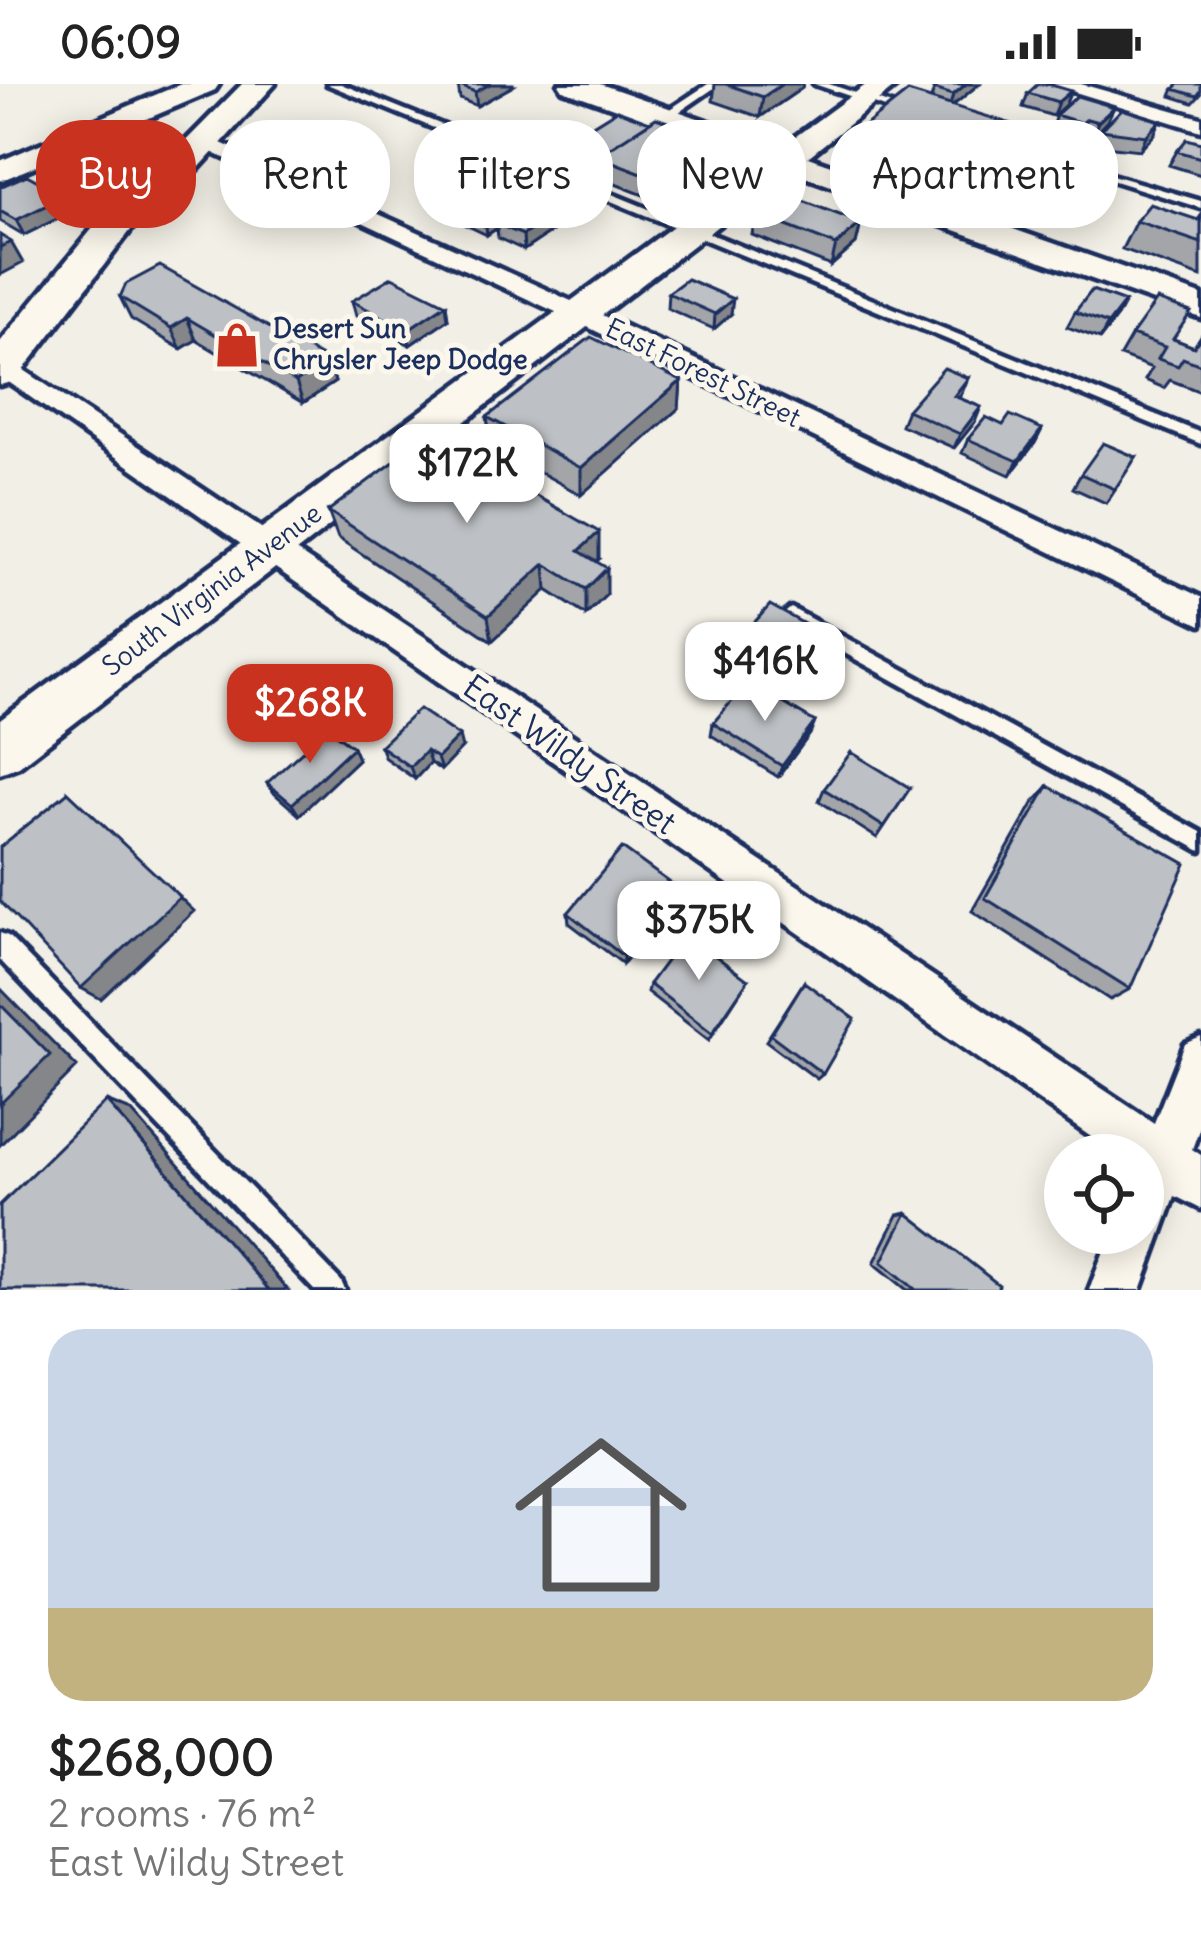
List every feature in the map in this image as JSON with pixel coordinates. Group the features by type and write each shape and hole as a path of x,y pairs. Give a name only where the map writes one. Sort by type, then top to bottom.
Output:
{"main road":[{"path":"0,149 153,84"},
{"path":"0,172 209,84"},
{"path":"181,120 209,84"},
{"path":"196,147 259,84"},
{"path":"573,84 676,120"},
{"name":"South Virginia Avenue","path":"806,145 876,92"},
{"path":"806,167 1201,307"},
{"path":"1,366 113,228"},
{"name":"South Virginia Avenue","path":"0,750 695,228"}],"street":[{"path":"1059,84 1201,124"},
{"name":"East Forest Street","path":"202,140 580,314 1201,612"},
{"name":"East Wildy Street","path":"1,366 1182,1172"},
{"path":"1182,1172 1201,1060"},
{"path":"1115,1290 1128,1254"}],"lane":[{"path":"332,84 1201,439"},
{"path":"665,116 715,84"},
{"path":"819,84 876,92 933,120"},
{"path":"1118,179 1201,205"},
{"path":"791,615 1201,842"},
{"path":"0,944 332,1290"}],"building":[{"path":"460,84 490,84 475,92"},
{"path":"726,84 782,84 763,97"},
{"path":"940,84 966,84 953,95 934,89"},
{"path":"1038,84 1071,91 1058,102 1028,93"},
{"path":"1179,84 1201,84 1201,91 1197,96 1174,89"},
{"path":"908,92 999,120 872,120"},
{"path":"1077,96 1114,107 1100,120 1056,115"},
{"path":"1122,109 1160,121 1146,136 1118,132 1118,120 1111,120"},
{"path":"617,110 644,120 637,120 637,130 613,145 613,120 601,120"},
{"path":"637,130 637,171 613,162 613,146"},
{"path":"1187,139 1201,143 1201,158 1177,151"},
{"path":"27,175 36,180 36,210 16,220 0,211 0,187"},
{"path":"806,202 830,211 830,228 855,228 836,245 792,228 806,228"},
{"path":"1150,204 1198,220 1201,216 1201,243 1136,221"},
{"path":"506,228 534,228 523,235"},
{"path":"160,266 329,361 296,382 187,318 171,328 120,297 126,284"},
{"path":"392,277 446,304 407,330 352,301"},
{"path":"687,279 733,299 715,314 668,293"},
{"path":"1092,290 1125,302 1108,324 1075,312"},
{"path":"1157,300 1191,312 1173,339 1194,347 1201,336 1201,365 1183,358 1178,366 1158,359 1165,347 1132,335"},
{"path":"591,337 681,381 581,468 487,417"},
{"path":"944,368 968,378 954,396 981,407 960,434 907,410"},
{"path":"1010,415 1042,429 1018,461 968,439 986,417 1003,425"},
{"path":"430,435 599,532 579,551 607,568 586,589 545,564 488,616 328,511"},
{"path":"1103,443 1136,457 1115,489 1081,474"},
{"path":"770,605 822,634 797,665 744,634"},
{"path":"748,682 815,722 782,766 713,723"},
{"path":"419,709 459,736 437,758 426,751 410,767 380,746"},
{"path":"328,728 353,747 292,804 267,783"},
{"path":"851,752 910,788 884,827 824,789"},
{"path":"1048,786 1186,864 1130,989 985,898"},
{"path":"68,792 180,897 81,988 0,901 0,847"},
{"path":"622,848 676,887 623,956 568,913"},
{"path":"686,934 748,980 712,1033 649,984"},
{"path":"804,982 855,1019 823,1074 771,1035"},
{"path":"0,1004 50,1055 0,1104"},
{"path":"106,1101 269,1290 0,1290 0,1205"},
{"path":"907,1213 999,1285 997,1290 916,1290 882,1262"}],"place":[{"name":"Desert Sun Chrysler Jeep Dodge","path":"237,345"}]}
